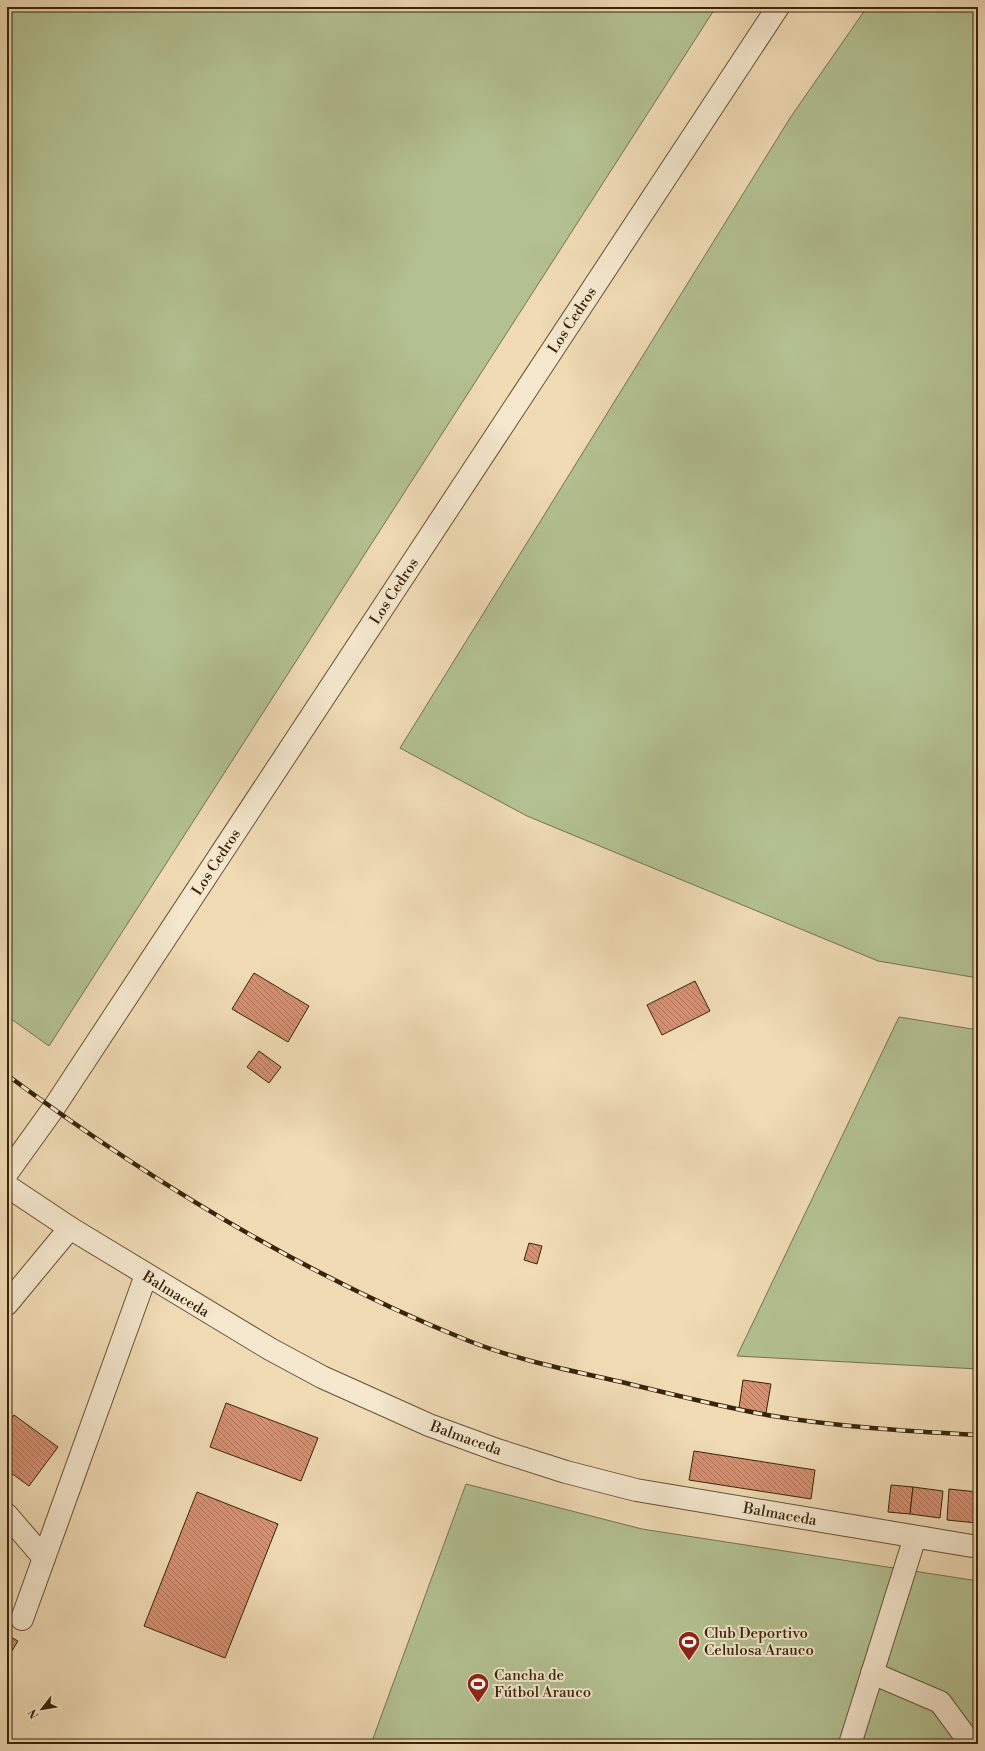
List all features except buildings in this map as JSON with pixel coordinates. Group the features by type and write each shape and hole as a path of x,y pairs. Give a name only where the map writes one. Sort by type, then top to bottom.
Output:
{"street":[{"name":"Los Cedros","path":"7,1173 53,1109 778,7"},
{"name":"Balmaceda","path":"7,1186 70,1228 270,1349 322,1377 429,1425 497,1450 566,1472 636,1490 978,1547"},
{"path":"7,1304 70,1228"},
{"path":"22,1619 146,1275"},
{"path":"7,1515 44,1558"},
{"path":"850,1744 915,1537"},
{"path":"872,1673 940,1702 970,1744"},
{"path":"955,1723 978,1733"}],"green space":[{"path":"7,7 716,7 49,1046 7,1016"},
{"path":"867,7 978,7 978,978 878,961 527,816 400,748 790,118"},
{"path":"899,1017 978,1030 978,1369 737,1356"},
{"name":"Club Deportivo Celulosa Arauco","path":"466,1484 642,1529 978,1581 978,1744 371,1744"}],"railway":[{"path":"7,1075 116,1152 230,1223 288,1256 408,1315 487,1348 561,1369 767,1415 846,1426 978,1435"}],"place":[{"name":"Club Deportivo Celulosa Arauco","path":"689,1662"},
{"name":"Cancha de Fútbol Arauco","path":"478,1704"}]}
